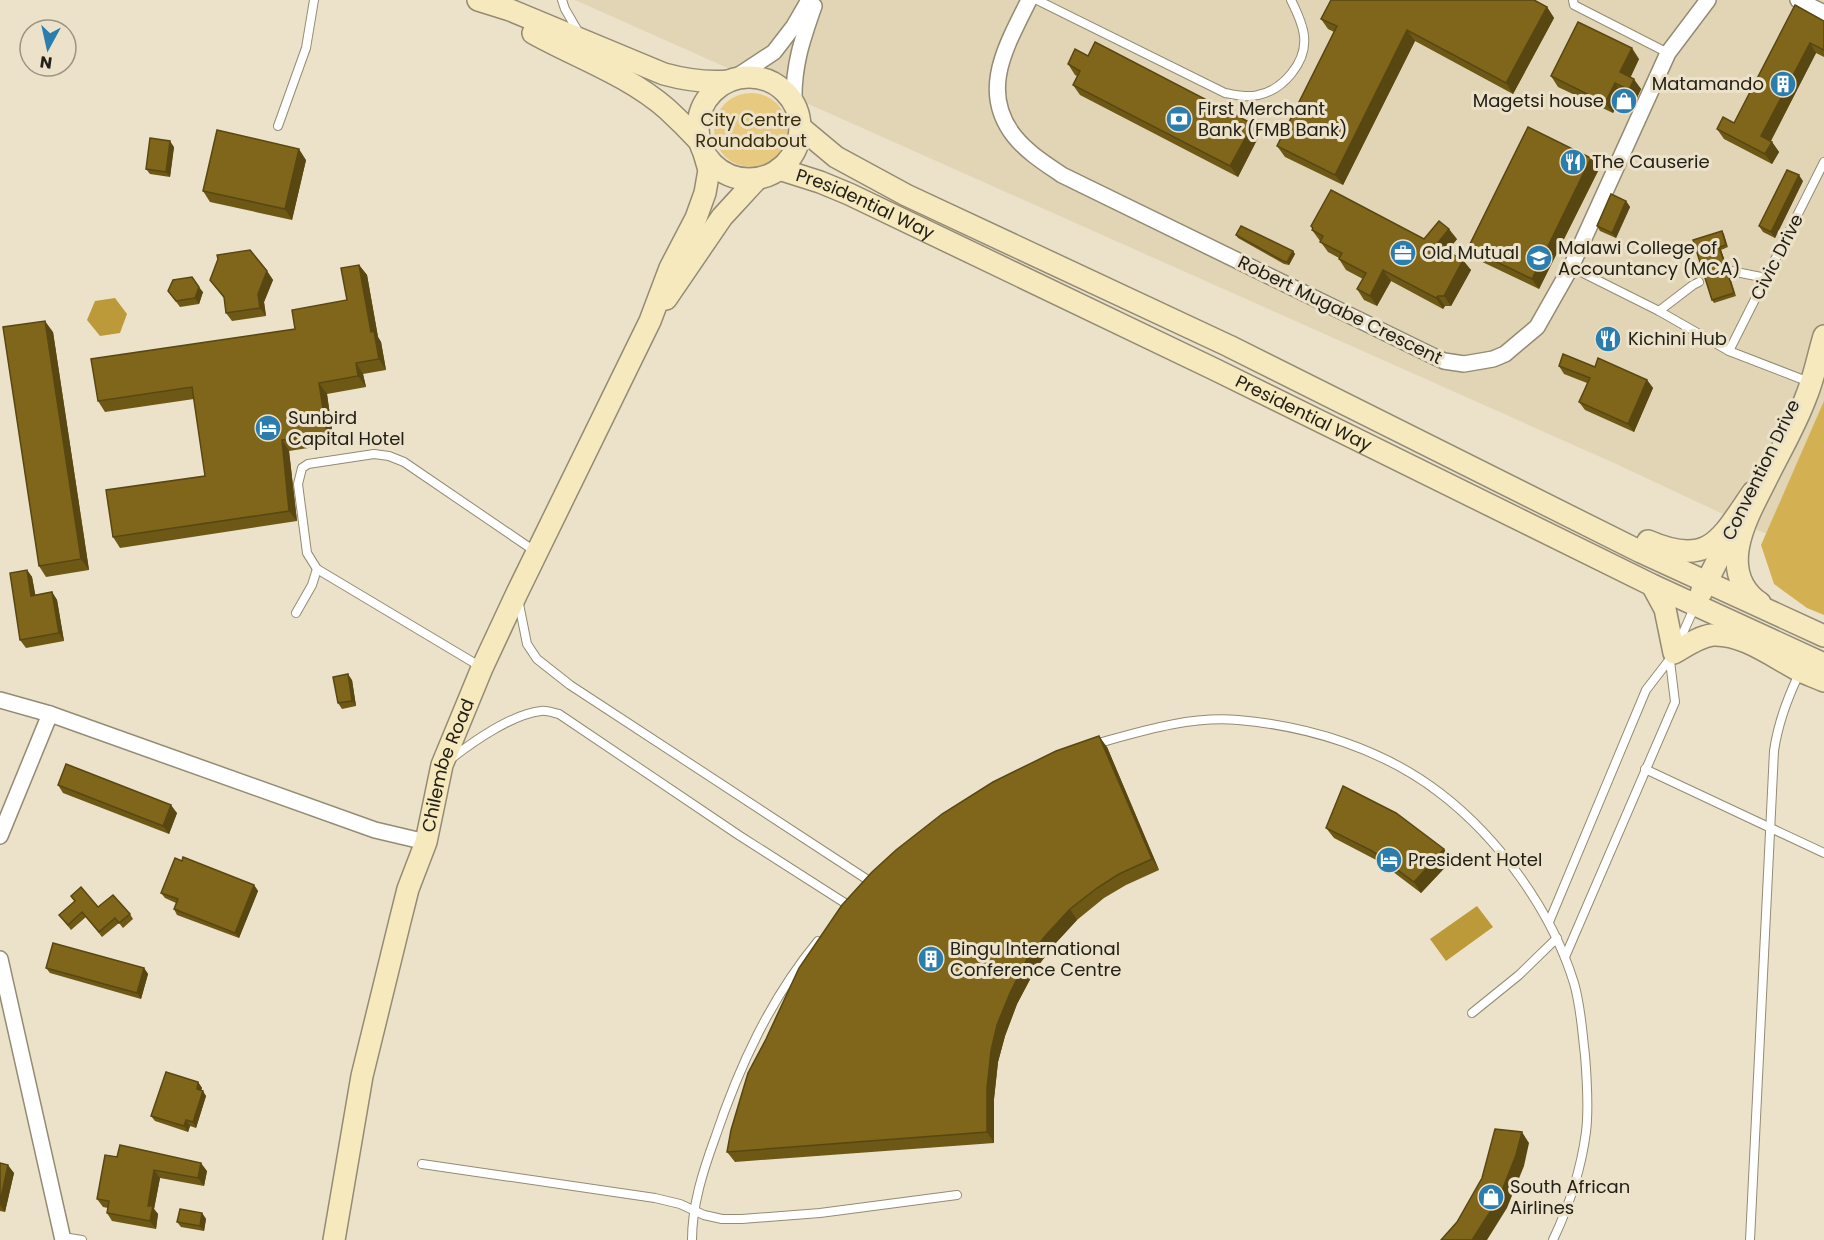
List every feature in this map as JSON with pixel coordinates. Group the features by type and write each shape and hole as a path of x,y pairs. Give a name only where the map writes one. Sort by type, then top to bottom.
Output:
{"main road":[{"path":"478,0 510,10 664,74 687,81 709,83 754,77 766,80 777,85 794,103 799,115 800,139 789,161 779,170 757,179 722,217 650,321"},
{"path":"478,0 540,37 593,62 638,88 666,108 721,171 732,177 757,179"},
{"path":"650,321 670,268 696,218 705,193 709,170 698,129 703,105 719,87 730,81"},
{"name":"Presidential Way","path":"800,127 836,157 906,195 1229,346 1641,552 1824,636"},
{"name":"Presidential Way","path":"779,170 820,182 849,194 1216,370 1653,585 1824,664"},
{"name":"Chilembe Road","path":"334,1240 362,1076 408,889 426,842 442,765 482,668 517,593 650,321"},
{"path":"1776,613 1745,589 1737,564 1738,545 1749,513 1806,398 1824,335"},
{"name":"Convention Drive","path":"1696,604 1753,492 1824,335"},
{"path":"1473,469 1551,494 1665,549 1679,552 1702,550 1712,544 1729,526 1753,492"},
{"path":"1653,585 1665,609 1672,657 1696,640 1712,635 1731,638 1754,646 1824,681"}],"street":[{"path":"730,81 774,52 794,26 809,0"},
{"path":"794,103 797,54 816,0"},
{"name":"Robert Mugabe Crescent","path":"1029,0 1007,45 998,71 997,99 1004,118 1015,137 1032,154 1062,175 1444,361 1464,364 1505,354 1537,327 1571,267 1668,53 1708,0"},
{"path":"1798,0 1824,13"},
{"path":"0,700 50,714 375,830 426,842"},
{"path":"0,836 50,714"},
{"path":"0,959 63,1238"}],"lane":[{"path":"278,126 306,48 314,0"},
{"path":"562,0 583,40"},
{"path":"1037,0 1225,93 1248,97 1261,95 1280,85 1292,72 1303,53 1304,35 1292,0"},
{"path":"1573,0 1574,5 1668,53"},
{"name":"Civic Drive","path":"1729,351 1824,162"},
{"path":"1571,267 1659,311 1729,351 1804,380"},
{"path":"1731,271 1766,278"},
{"path":"1659,311 1699,282"},
{"path":"482,668 317,569 308,553 298,484 302,468 308,464 374,454 389,456 404,462 537,553"},
{"path":"296,613 312,585 317,569"},
{"path":"517,593 527,644 537,659 579,691 871,882"},
{"path":"1549,922 1646,690 1672,657 1696,604"},
{"path":"1565,957 1675,702 1672,657"},
{"path":"1750,1240 1770,827 1777,729 1786,700 1800,671"},
{"path":"442,765 480,737 523,716 542,711 560,714 740,836 848,905"},
{"path":"1084,747 1147,729 1209,720 1236,720 1275,725 1330,737 1394,764 1419,778 1449,800 1494,844 1549,922 1565,957 1580,1007 1587,1073 1587,1131 1566,1212 1552,1240"},
{"path":"1645,769 1824,853"},
{"path":"863,890 878,874"},
{"path":"841,913 856,897"},
{"path":"692,1240 694,1209 725,1109 763,1023 797,967 827,930"},
{"path":"1472,1013 1519,975 1557,938"},
{"path":"422,1164 627,1193 672,1202 704,1215 722,1219 820,1213 957,1195"},
{"path":"63,1238 82,1240"}],"shaded area":[{"path":"575,0 1824,0 1824,555 1757,530 1614,463"},
{"path":"115,298 127,314 120,333 100,336 87,320 95,301"},
{"path":"1824,401 1824,615 1807,608 1774,584 1761,545"},
{"path":"1477,906 1493,927 1446,961 1430,939"}],"green space":[{"name":"City Centre Roundabout","path":"751,93 765,96 777,104 785,116 788,130 785,144 777,156 765,164 751,167 737,164 725,156 717,144 714,130 717,116 725,104 737,96"}],"building":[{"path":"1331,0 1534,0 1547,7 1506,83 1407,30 1335,175 1277,146 1337,26 1321,19"},
{"path":"1795,5 1824,21 1824,50 1810,43 1761,136 1772,142 1765,154 1717,129 1723,117 1734,123"},
{"path":"1578,22 1632,48 1620,72 1634,79 1629,90 1615,83 1605,103 1551,76"},
{"path":"1095,42 1253,124 1230,166 1073,85 1080,71 1068,64 1075,49 1088,56"},
{"path":"1528,127 1591,158 1532,279 1468,248"},
{"path":"217,130 299,149 285,209 203,191"},
{"path":"150,138 170,141 166,172 146,169"},
{"path":"1787,170 1799,175 1771,232 1759,226"},
{"path":"1331,190 1424,239 1439,221 1449,229 1436,245 1463,260 1444,296 1436,298 1383,270 1370,296 1357,289 1366,273 1339,259 1342,253 1320,242 1323,236 1312,230 1311,226"},
{"path":"1611,194 1626,201 1612,233 1597,226"},
{"path":"1241,226 1293,251 1287,262 1236,235"},
{"path":"1722,231 1726,245 1719,247 1725,264 1723,270 1728,274 1734,293 1712,300 1693,240"},
{"path":"250,250 267,271 258,294 260,308 226,313 224,297 210,280 218,259 217,255"},
{"name":"Sunbird Capital Hotel","path":"359,265 371,332 374,331 379,359 356,363 358,376 319,383 327,434 282,440 289,511 113,537 106,490 205,476 192,387 98,401 91,359 295,329 292,310 347,300 341,268"},
{"path":"192,277 199,287 195,298 176,301 168,291 173,280"},
{"path":"45,321 81,559 39,566 3,327"},
{"path":"1563,354 1595,367 1598,358 1647,380 1628,424 1579,402 1590,378 1559,366"},
{"path":"27,570 31,596 52,592 59,633 20,640 10,573"},
{"path":"348,674 352,701 338,703 333,677"},
{"name":"Bingu International Conference Centre","path":"1099,736 1152,859 1119,874 1070,909 1027,959 997,1025 991,1051 987,1088 987,1132 727,1152 748,1073 799,968 842,905 896,850 942,814 993,782 1056,751"},
{"path":"66,764 171,805 163,826 58,785"},
{"path":"1343,786 1396,813 1444,849 1414,882 1372,851 1326,828"},
{"path":"183,857 254,885 235,933 174,909 178,899 161,893 175,858 182,861"},
{"path":"81,887 98,907 113,895 130,914 119,923 115,918 99,932 82,912 68,925 59,915 75,901 71,896"},
{"path":"53,943 144,968 137,993 46,968"},
{"path":"166,1072 198,1082 197,1089 203,1091 193,1122 186,1120 184,1126 151,1116"},
{"path":"1495,1129 1522,1132 1516,1155 1499,1198 1472,1240 1441,1240 1457,1222 1482,1178"},
{"path":"120,1145 201,1163 198,1178 154,1170 148,1206 153,1206 150,1221 107,1213 109,1201 97,1199 105,1155 117,1157"},
{"path":"0,1163 8,1165 0,1202"},
{"path":"180,1209 202,1213 200,1226 177,1222"}],"place":[{"name":"Matamando","path":"1783,84"},
{"name":"Magetsi house","path":"1624,101"},
{"name":"First Merchant Bank (FMB Bank)","path":"1179,119"},
{"name":"The Causerie","path":"1573,162"},
{"name":"Old Mutual","path":"1403,253"},
{"name":"Malawi College of Accountancy (MCA)","path":"1539,258"},
{"name":"Kichini Hub","path":"1608,339"},
{"name":"Sunbird Capital Hotel","path":"268,428"},
{"name":"President Hotel","path":"1389,860"},
{"name":"Bingu International Conference Centre","path":"931,959"},
{"name":"South African Airlines","path":"1491,1197"}]}
